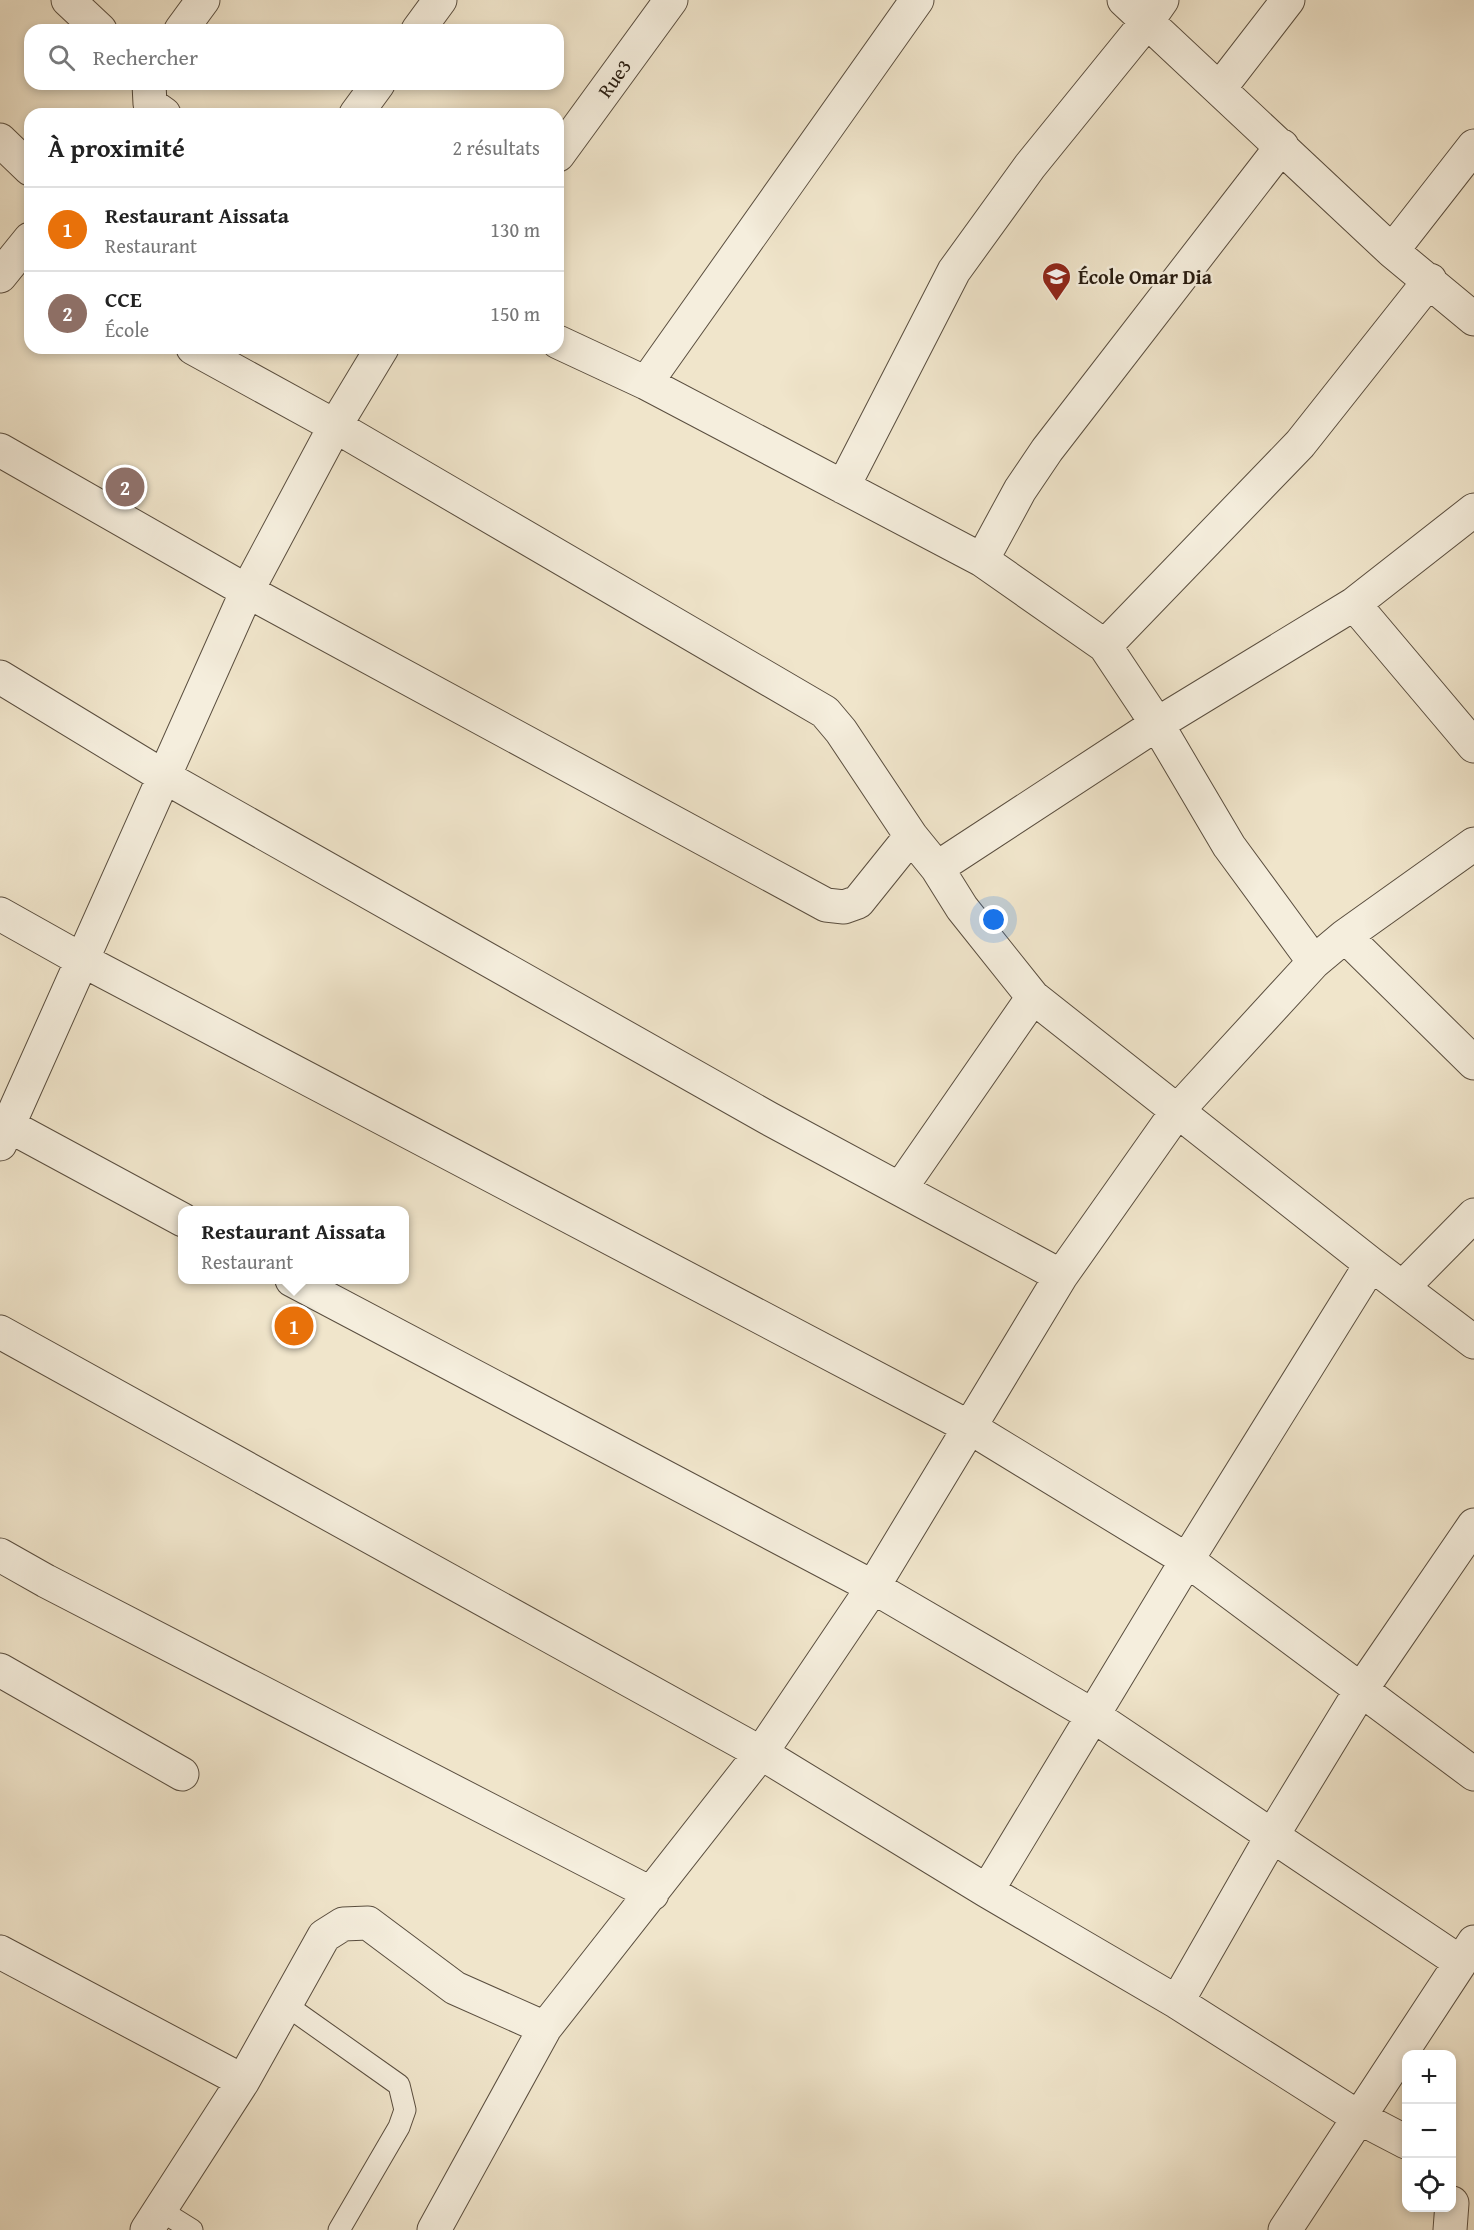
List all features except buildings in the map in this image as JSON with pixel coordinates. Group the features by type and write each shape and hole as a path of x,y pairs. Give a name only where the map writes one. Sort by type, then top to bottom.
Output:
{"street":[{"path":"68,0 94,24"},
{"path":"185,24 203,0"},
{"path":"422,24 440,0"},
{"name":"Rue3","path":"564,147 671,0"},
{"path":"646,383 917,0"},
{"path":"1124,0 1154,11 1220,88 1392,251 1430,280 1474,319"},
{"path":"1220,88 1288,0"},
{"path":"843,487 954,271 1030,166 1154,11"},
{"path":"360,108 374,90"},
{"path":"0,140 24,164"},
{"path":"982,561 1020,489 1047,450 1282,146"},
{"path":"1392,251 1474,146"},
{"path":"1106,645 1300,444 1430,280"},
{"path":"564,345 646,383 982,561 1106,645 1157,724 1228,846 1314,962"},
{"path":"205,354 335,426 825,712 842,731 911,836 937,868 962,908 1033,997 1371,1264 1474,1342"},
{"path":"178,1218 3,1130 82,960 247,591 335,426 378,354"},
{"path":"0,450 247,591 826,906 844,907 858,902 911,836"},
{"path":"937,868 1157,724 1354,604 1474,510"},
{"path":"1354,604 1474,746"},
{"path":"0,677 163,776 768,1118 1061,1276"},
{"path":"434,2230 545,2028 762,1753 873,1587 1061,1276 1178,1110 1314,962 1346,936 1474,844"},
{"path":"0,914 82,960 969,1427 1187,1560 1474,1774"},
{"path":"1346,936 1474,1063"},
{"path":"900,1189 1033,997"},
{"path":"1403,1287 1474,1215"},
{"path":"987,1891 1187,1560 1371,1264"},
{"path":"300,1284 873,1587 1094,1716 1465,1966 1358,2117 1285,2230"},
{"path":"0,1332 762,1753 987,1891 1177,2002 1358,2117 1402,2139"},
{"path":"1177,2002 1272,1836 1361,1690 1474,1525"},
{"path":"0,1555 652,1894"},
{"path":"0,1670 182,1774"},
{"path":"154,2220 243,2081 324,1936 343,1924 368,1923 455,1988 545,2028"},
{"path":"0,1952 243,2081"},
{"path":"1450,2230 1451,2212"}],"lane":[{"path":"286,2005 399,2085 405,2110 399,2127 339,2230"},
{"path":"154,2220 192,2230"}],"place":[{"name":"École Omar Dia","path":"1057,302"},
{"name":"CCE","path":"125,487"},
{"name":"Restaurant Aissata","path":"294,1326"}]}
